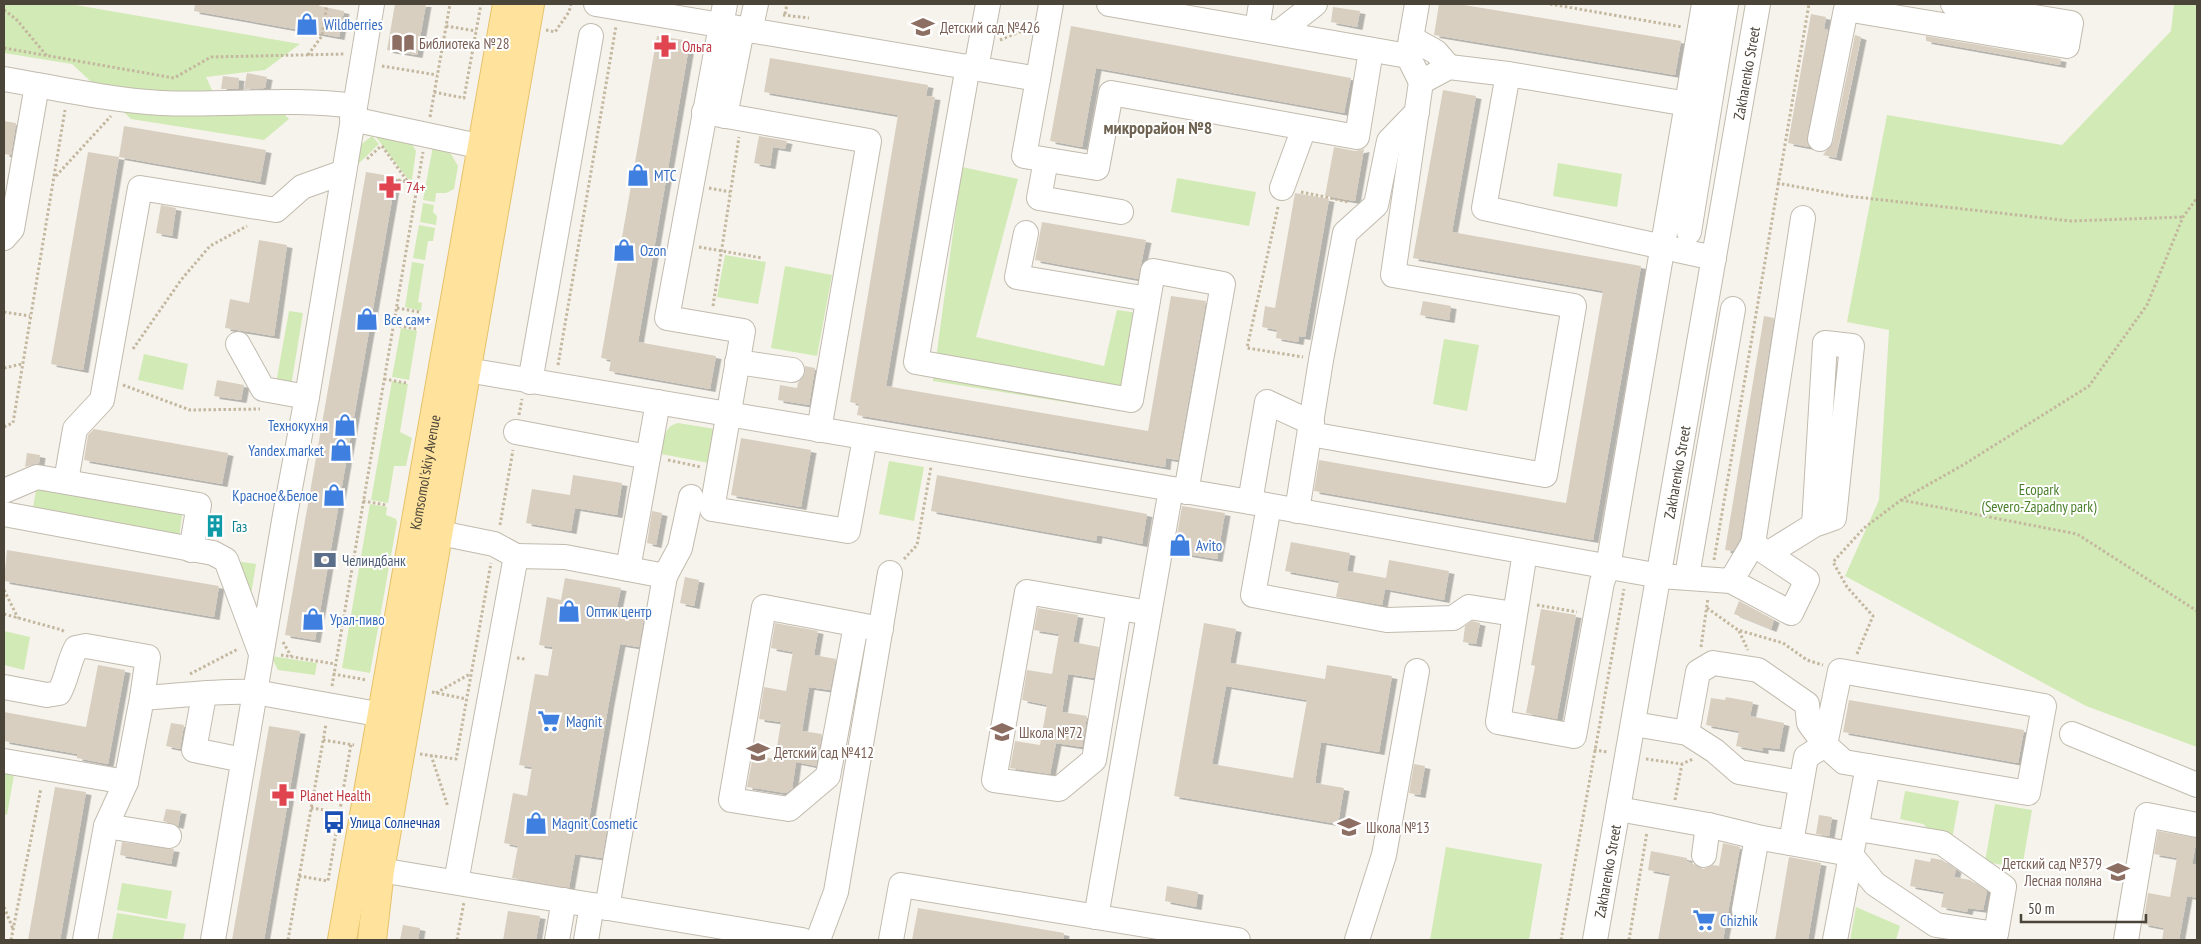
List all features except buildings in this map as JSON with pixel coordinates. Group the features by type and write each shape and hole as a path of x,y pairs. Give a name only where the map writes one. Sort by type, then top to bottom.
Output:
{"main road":[{"name":"Komsomol'skiy Avenue","path":"372,940 395,717 401,612 507,4"},
{"name":"Komsomol'skiy Avenue","path":"348,940 395,717 418,655 530,4"},
{"path":"484,271 479,279 471,275 492,148 489,112"},
{"path":"401,612 404,634 401,661 406,666 411,666 418,655"}],"street":[{"path":"213,940 255,692 260,649 307,397 336,175 352,113 372,4"},
{"path":"988,4 975,61 916,362 1131,400 1153,271 1223,284 1179,490 1150,613 1096,917"},
{"path":"1109,4 1372,50 1409,47 1436,52 1449,67"},
{"path":"1261,4 1267,31"},
{"path":"1267,31 1315,4"},
{"path":"1417,4 1409,47 1421,82 1393,275 1574,306 1545,474 1311,428 1267,402 1253,595 1387,620 1454,618 1469,607 1515,608"},
{"path":"1525,552 1498,722 1574,736 1602,582 1618,568 1662,248 1704,4"},
{"path":"1689,232 1726,4"},
{"name":"Zakharenko Street","path":"1595,940 1660,576 1758,4"},
{"path":"1820,139 1846,6 2067,46 2071,23 1953,4"},
{"path":"610,5 739,18 975,61 1038,79"},
{"path":"1049,12 1024,156 1097,168 1111,93 1357,137 1372,50"},
{"path":"739,18 724,116 680,243 667,318 742,331 712,509 848,531 865,438"},
{"path":"528,381 591,36"},
{"path":"1421,82 1449,67 1508,74 1688,104"},
{"path":"1508,74 1484,208 1714,258"},
{"path":"4,79 162,103 303,101 426,135 483,147"},
{"path":"4,238 12,229 37,84"},
{"path":"1297,511 1321,360 1345,233 1376,205 1389,142 1417,112"},
{"path":"724,116 869,141 818,430"},
{"path":"1282,188 1304,128"},
{"path":"1046,160 1039,198 1120,212"},
{"path":"66,481 75,429 102,400 140,188 276,210 302,187 336,175"},
{"path":"1761,548 1803,218"},
{"path":"1026,233 1018,277 1148,299"},
{"path":"1687,576 1733,309"},
{"path":"1721,581 1761,548 1834,518 1852,346 1826,343 1814,525"},
{"path":"238,344 263,388 307,397"},
{"path":"737,362 792,370"},
{"path":"467,370 1179,490 1660,576 1687,576 1721,581 1791,613 1807,580 1761,548"},
{"path":"628,569 658,402"},
{"path":"516,432 648,456"},
{"path":"4,491 37,477 199,505 191,550"},
{"path":"586,940 600,906 665,576 680,548 691,497"},
{"path":"4,514 213,554 226,560 260,649"},
{"path":"440,533 494,544 516,556 565,557 665,576"},
{"path":"461,883 516,556"},
{"path":"818,940 836,892 890,574"},
{"path":"1119,608 1094,760 1059,789 994,780 1027,592 1150,613"},
{"path":"856,625 828,776 789,809 731,800 764,607 881,629"},
{"path":"4,687 47,695 59,693 65,682 70,658 76,648 86,646 148,657 126,782 106,826 85,940"},
{"path":"1687,733 1698,672 1713,663 1758,670 1807,704 1809,723 1825,745 1844,762 2028,793 2044,706 1840,671 1825,745 1806,757 1791,843"},
{"path":"1357,940 1384,855 1417,671"},
{"path":"142,698 204,695 234,691 255,692 395,717"},
{"path":"204,695 194,750 243,760"},
{"path":"1634,724 1687,733 1715,751 1738,772 1801,783"},
{"path":"2072,734 2197,784"},
{"path":"4,761 126,782"},
{"path":"1835,940 1850,854 1858,829 1868,766"},
{"path":"1618,809 1850,854 1875,884 1936,925 1996,934 2004,887 1942,843 1858,829"},
{"path":"2126,940 2147,815 2197,824"},
{"path":"1704,855 1708,825"},
{"path":"106,826 169,836"},
{"path":"1744,910 1758,837"},
{"path":"380,870 802,940"},
{"path":"891,940 902,885 1231,940"},
{"path":"556,940 564,900"}],"path":[{"path":"308,55 322,36 327,4"},
{"path":"288,940 450,4"},
{"path":"434,92 464,98 481,4"},
{"path":"555,32 569,12 571,4"},
{"path":"786,14 787,4"},
{"path":"1550,4 1700,30"},
{"path":"1698,672 1707,608 1721,581 1777,183 1809,4"},
{"path":"554,386 610,5"},
{"path":"4,10 16,19 47,56"},
{"path":"975,61 1049,12"},
{"path":"739,18 773,19 786,14 815,19"},
{"path":"446,26 476,31"},
{"path":"4,48 174,78 211,57 308,55 362,58 437,75"},
{"path":"4,427 13,423 68,89"},
{"path":"55,177 126,99"},
{"path":"352,113 408,182"},
{"path":"710,326 722,251 724,116"},
{"path":"398,180 418,184"},
{"path":"1777,183 1847,196 2071,221 2183,217"},
{"path":"1321,360 1247,348 1282,188 1373,206"},
{"path":"1707,608 1738,630 1783,643 1807,660 1840,671 1859,652 1873,616 1847,588 1833,562 1864,528 1901,500 1963,465 2089,386 2147,305 2183,217 2197,198"},
{"path":"127,356 181,280 210,246 276,210"},
{"path":"680,243 762,258"},
{"path":"397,308 419,312"},
{"path":"4,312 30,316"},
{"path":"394,325 416,329"},
{"path":"4,368 22,364"},
{"path":"106,378 190,410 270,409"},
{"path":"384,379 406,383"},
{"path":"456,759 494,544 498,535 516,432 528,381"},
{"path":"917,545 934,449"},
{"path":"648,456 718,470"},
{"path":"1901,500 2077,534 2197,611"},
{"path":"363,501 386,505"},
{"path":"1561,940 1594,750 1618,568"},
{"path":"4,590 18,618"},
{"path":"1515,608 1596,616"},
{"path":"4,614 62,630 76,648"},
{"path":"185,677 260,649 335,664"},
{"path":"436,693 470,674"},
{"path":"299,876 328,880 351,744"},
{"path":"1594,750 1682,764 1715,751"},
{"path":"431,755 448,807"},
{"path":"1629,940 1661,817 1682,764"},
{"path":"11,940 45,767"},
{"path":"311,808 340,812"},
{"path":"457,940 461,883"},
{"path":"4,907 13,930"}],"green space":[{"path":"4,4 70,4 300,44 265,70 206,77 220,107 278,108 289,119 264,140 131,119 72,64 4,53"},
{"name":"Ecopark (Severo-Zapadny park)","path":"2174,4 2197,4 2197,747 2086,706 1845,576 1879,500 1889,330 1847,322 1887,115 2062,145 2171,31"},
{"path":"372,136 379,144 352,170 355,149"},
{"path":"375,136 412,144 416,151 412,180 408,179"},
{"path":"433,146 451,154 458,166 454,189 446,193 436,193 435,202 423,200"},
{"path":"1558,163 1622,174 1617,207 1553,196"},
{"path":"962,167 1018,179 976,337 1104,366 1117,310 1154,315 1134,413 933,381"},
{"path":"1177,178 1256,192 1249,226 1171,212"},
{"path":"423,203 434,205 433,212 437,216 436,225 420,222"},
{"path":"419,225 435,228 433,241 428,241 425,260 413,258"},
{"path":"725,255 766,262 758,304 717,297"},
{"path":"412,262 424,264 418,302 422,303 421,311 405,307"},
{"path":"785,266 832,275 817,356 771,348"},
{"path":"289,311 303,313 291,386 276,383"},
{"path":"401,328 417,331 409,380 392,377"},
{"path":"1444,339 1479,345 1467,411 1433,404"},
{"path":"144,354 188,364 183,390 138,380"},
{"path":"392,381 408,384 400,432 412,438 406,466 394,466 388,503 371,500"},
{"path":"678,423 715,429 709,463 661,454 669,427"},
{"path":"889,461 924,467 914,521 879,514"},
{"path":"38,480 183,508 179,538 33,507"},
{"path":"370,504 387,507 386,515 396,519 397,522 370,673 342,668"},
{"path":"235,561 256,564 250,601"},
{"path":"4,631 30,637 24,670 4,665"},
{"path":"271,656 317,663 315,675 278,670"},
{"path":"4,773 14,775 7,815 4,814"},
{"path":"1905,791 1959,801 1952,839 1935,836 1923,824 1900,819"},
{"path":"1995,804 2032,810 2022,868 1985,862"},
{"path":"1446,847 1542,864 1529,940 1430,940"},
{"path":"122,883 172,891 167,919 117,910"},
{"path":"1856,907 1900,926 1896,940 1850,940"},
{"path":"117,913 186,924 183,940 112,940"}],"place":[{"name":"Wildberries","path":"307,24"},
{"name":"Детский сад №426","path":"923,27"},
{"name":"Библиотека №28","path":"403,43"},
{"name":"Ольга","path":"665,46"},
{"name":"МТС","path":"638,175"},
{"name":"74+","path":"390,187"},
{"name":"Ozon","path":"624,250"},
{"name":"Все сам+","path":"367,319"},
{"name":"Технокухня","path":"345,425"},
{"name":"Yandex.market","path":"341,450"},
{"name":"Красное&Белое","path":"334,495"},
{"name":"Газ","path":"215,526"},
{"name":"Avito","path":"1180,545"},
{"name":"Челиндбанк","path":"325,560"},
{"name":"Оптик центр","path":"569,611"},
{"name":"Урал-пиво","path":"313,619"},
{"name":"Magnit","path":"549,721"},
{"name":"Школа №72","path":"1002,732"},
{"name":"Детский сад №412","path":"758,752"},
{"name":"Planet Health","path":"283,795"},
{"name":"Улица Солнечная","path":"334,822"},
{"name":"Magnit Cosmetic","path":"536,823"},
{"name":"Школа №13","path":"1349,827"},
{"name":"Детский сад №379 Лесная поляна","path":"2118,872"},
{"name":"Chizhik","path":"1704,920"}],"district":[{"name":"микрорайон №8","path":"1158,127"}]}
